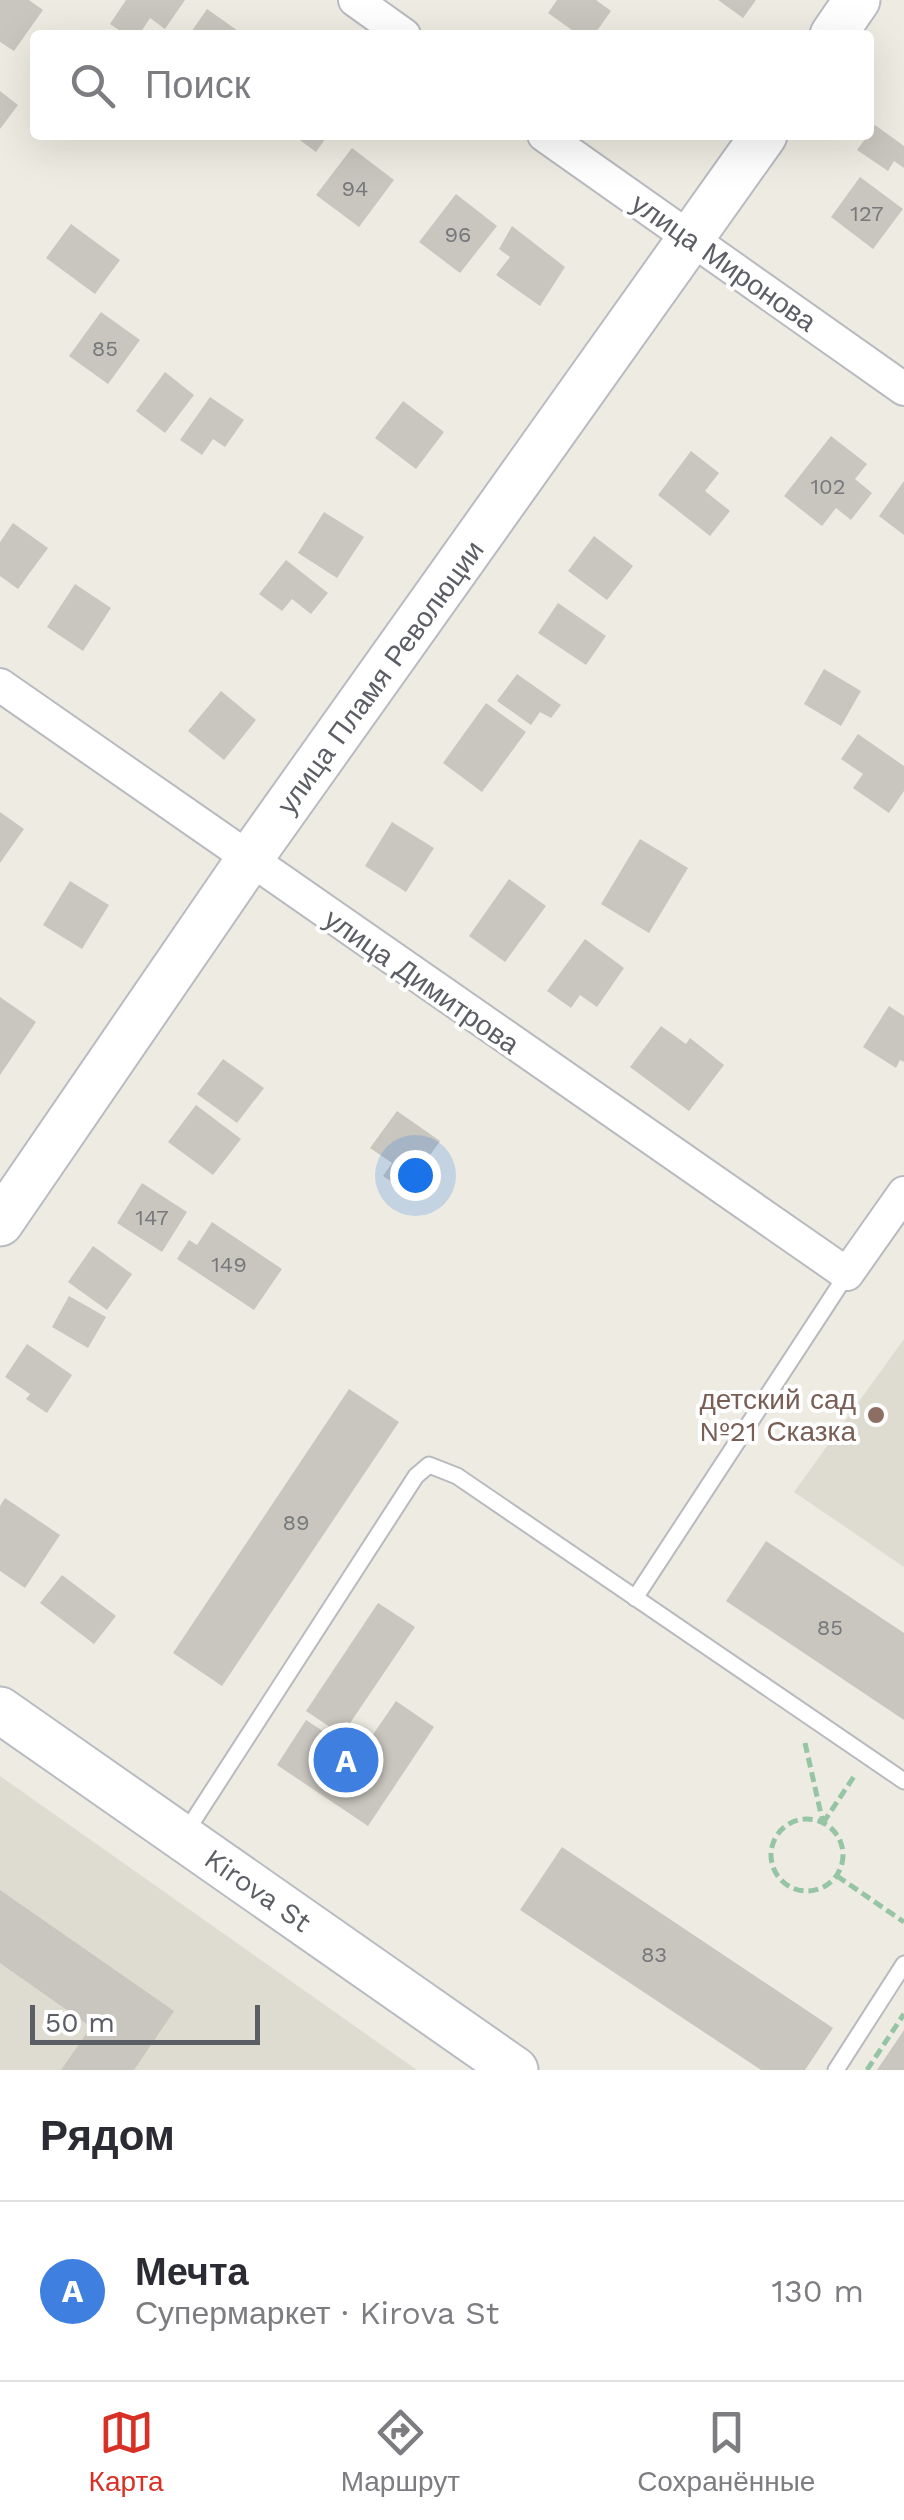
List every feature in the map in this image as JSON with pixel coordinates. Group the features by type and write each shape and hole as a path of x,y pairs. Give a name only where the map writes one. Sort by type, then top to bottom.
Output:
{"street":[{"path":"355,0 397,30"},
{"path":"836,30 857,0"},
{"name":"улица Миронова","path":"551,140 904,389"},
{"name":"улица Пламя Революции","path":"0,1223 248,860 761,140"},
{"name":"улица Димитрова","path":"0,685 847,1274"},
{"path":"847,1274 904,1193"},
{"name":"Kirova St","path":"0,1710 498,2065"}],"lane":[{"path":"635,1598 847,1274"},
{"path":"182,1838 416,1476 429,1465 457,1476 904,1781"},
{"path":"836,2070 904,1964"}],"path":[{"path":"797,1708 824,1823"},
{"path":"824,1823 867,1756"},
{"path":"812,1819 824,1823 834,1830 843,1852 837,1876 829,1884 808,1891 786,1884 773,1866 774,1843 788,1825 812,1819"},
{"path":"837,1876 904,1922"},
{"path":"867,2070 904,2014"}],"shaded area":[{"name":"детский сад №21 Сказка","path":"904,1339 904,1567 794,1492"},
{"path":"0,1776 417,2070 0,2070"}],"building":[{"path":"0,0 29,0 43,10 14,51 0,42"},
{"path":"126,0 185,0 165,29 150,18 142,30 119,30 110,24"},
{"path":"557,0 596,0 611,11 598,30 572,30 548,13"},
{"path":"718,0 756,0 743,18"},
{"path":"207,9 237,30 192,30"},
{"path":"0,91 18,105 0,129"},
{"path":"874,126 904,146 904,168 894,161 888,171 857,150 864,140 874,140"},
{"path":"300,140 324,140 316,152"},
{"path":"352,148 394,180 359,227 316,195"},
{"path":"860,177 903,209 873,249 831,217"},
{"path":"456,194 497,226 460,273 419,242"},
{"path":"71,224 120,260 95,294 46,258"},
{"path":"512,226 565,267 540,306 496,275 510,257 499,249"},
{"path":"101,312 140,340 108,384 69,356"},
{"path":"165,372 194,395 165,433 136,411"},
{"path":"210,397 244,420 225,447 213,439 202,455 180,440"},
{"path":"403,401 444,432 416,469 375,438"},
{"path":"831,436 867,464 855,479 872,493 851,520 836,508 822,526 784,496"},
{"path":"691,451 719,473 705,491 730,511 710,536 658,495"},
{"path":"904,481 904,535 879,516"},
{"path":"324,512 364,537 337,578 298,553"},
{"path":"13,523 48,548 18,589 0,576 0,542"},
{"path":"594,536 633,566 607,600 568,571"},
{"path":"286,560 328,593 311,614 292,599 282,611 259,594"},
{"path":"75,584 111,608 83,651 47,627"},
{"path":"558,603 606,636 586,665 538,633"},
{"path":"824,669 861,691 841,726 804,704"},
{"path":"517,674 561,705 551,718 540,712 531,725 497,701"},
{"path":"221,691 256,720 224,760 188,731"},
{"path":"486,703 526,732 482,792 443,763"},
{"path":"858,734 904,766 904,791 889,813 853,788 863,774 841,759"},
{"path":"0,812 24,829 0,863"},
{"path":"392,822 434,848 406,892 365,866"},
{"path":"640,839 688,868 649,933 601,904"},
{"path":"509,879 546,906 505,962 469,936"},
{"path":"70,881 109,905 82,949 43,925"},
{"path":"585,939 624,968 597,1007 580,995 571,1008 547,991"},
{"path":"0,997 36,1022 0,1075"},
{"path":"889,1006 904,1016 904,1062 900,1060 896,1068 863,1047"},
{"path":"661,1026 686,1044 690,1038 724,1065 689,1111 630,1067"},
{"path":"223,1059 264,1088 237,1123 197,1094"},
{"path":"196,1105 241,1139 213,1175 168,1142"},
{"path":"397,1111 440,1141 405,1191 383,1176 392,1163 370,1148"},
{"path":"142,1183 187,1212 162,1252 117,1223"},
{"path":"212,1222 282,1269 254,1310 177,1259 189,1240 197,1245"},
{"path":"93,1246 132,1274 107,1310 68,1282"},
{"path":"69,1296 106,1317 88,1348 52,1327"},
{"path":"27,1344 72,1375 47,1413 26,1399 30,1394 5,1377"},
{"path":"349,1389 399,1422 222,1686 173,1653"},
{"path":"5,1498 60,1535 25,1588 0,1571 0,1506"},
{"path":"766,1541 904,1633 904,1720 726,1601"},
{"path":"62,1575 116,1616 94,1644 40,1603"},
{"path":"378,1603 415,1627 342,1735 306,1711"},
{"path":"396,1701 434,1727 368,1826 277,1765 306,1720 359,1755"},
{"path":"562,1847 833,2028 805,2070 761,2070 520,1910"},
{"path":"0,1890 174,2011 134,2070 61,2070 91,2027 0,1963"},
{"path":"904,2030 904,2070 877,2070"}],"place":[{"name":"детский сад №21 Сказка","path":"876,1415"},
{"name":"Мечта","path":"346,1760"}]}
